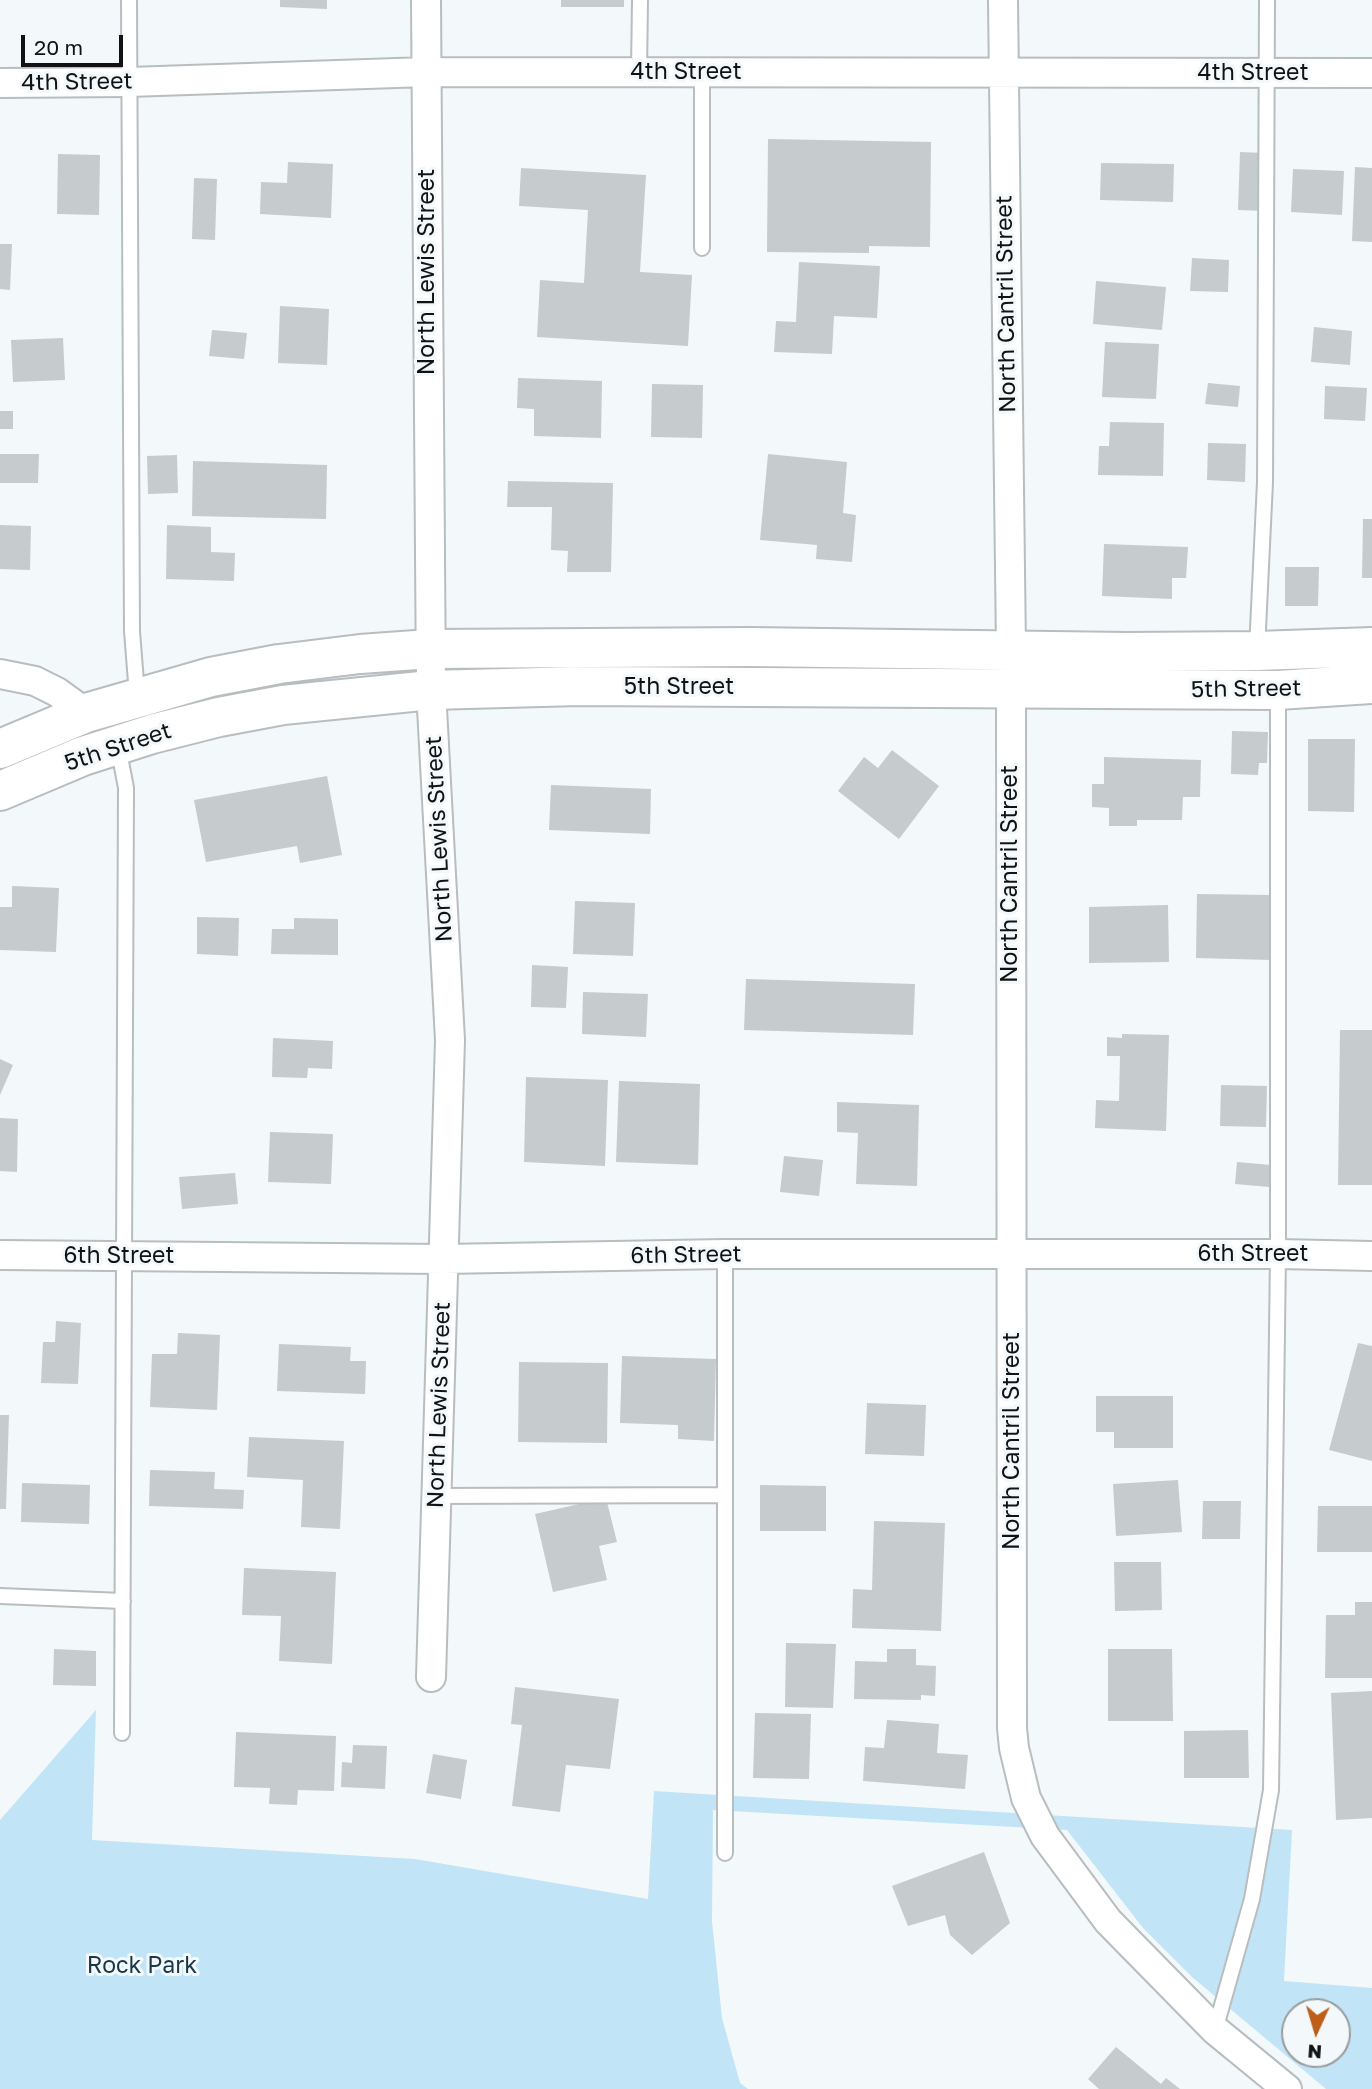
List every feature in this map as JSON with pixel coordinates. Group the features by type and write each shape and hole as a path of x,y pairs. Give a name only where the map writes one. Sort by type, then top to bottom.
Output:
{"main road":[{"name":"5th Street","path":"0,749 86,713 211,677 360,653 430,649 750,647 1257,651 1372,647"},
{"name":"5th Street","path":"0,791 118,744 219,717 283,705 431,690 579,687 1278,690 1372,684"}],"street":[{"name":"North Lewis Street","path":"426,0 430,649 450,1040 431,1677"},
{"name":"North Cantril Street","path":"1003,0 1011,650"},
{"name":"4th Street","path":"0,83 130,82 426,72 1372,73"},
{"path":"0,674 35,681 57,692 86,713"},
{"name":"North Cantril Street","path":"1011,689 1012,1728 1020,1778 1026,1798 1045,1836 1108,1921 1215,2030 1287,2089"},
{"name":"6th Street","path":"0,1255 443,1259 725,1254 1372,1256"}],"lane":[{"path":"129,0 132,631 137,698"},
{"path":"639,72 640,0"},
{"path":"1257,651 1265,482 1267,0"},
{"path":"702,72 702,248"},
{"path":"1215,2030 1252,1899 1271,1790 1278,1254 1278,690"},
{"path":"118,744 126,788 122,1733"},
{"path":"725,1254 725,1853"},
{"path":"436,1496 725,1495"},
{"path":"0,1596 123,1601"}],"green space":[{"name":"Rock Park","path":"96,1710 92,1840 415,1859 648,1899 654,1791 1292,1830 1284,1981 1372,1988 1372,2089 1326,2089 1301,2068 1351,2068 1351,1998 1281,1998 1281,2051 1192,1977 1143,1928 1067,1830 713,1810 712,1921 722,2018 740,2083 748,2089 0,2089 0,1820"}],"building":[{"path":"280,0 327,0 327,9 280,7"},
{"path":"561,0 624,0 624,7 561,7"},
{"path":"768,139 931,142 930,247 869,246 869,253 767,252"},
{"path":"1240,152 1265,153 1263,211 1238,210"},
{"path":"58,154 100,155 99,215 57,214"},
{"path":"288,162 333,164 331,218 260,214 261,182 287,183"},
{"path":"1101,163 1174,164 1173,202 1100,200"},
{"path":"1355,167 1372,168 1372,242 1352,241"},
{"path":"521,168 646,175 640,272 692,275 688,346 537,337 540,280 584,283 588,210 519,206"},
{"path":"1293,169 1344,171 1342,215 1291,212"},
{"path":"194,178 217,179 215,240 192,239"},
{"path":"0,244 12,244 10,290 0,289"},
{"path":"1192,258 1229,260 1228,292 1190,291"},
{"path":"799,262 880,266 877,318 834,316 832,354 774,352 776,321 796,322"},
{"path":"1096,281 1166,287 1162,330 1093,324"},
{"path":"280,306 329,309 327,365 278,363"},
{"path":"1314,327 1352,331 1350,365 1311,362"},
{"path":"212,330 247,333 244,359 209,356"},
{"path":"63,338 65,380 13,382 11,340"},
{"path":"1105,342 1159,344 1156,399 1102,397"},
{"path":"518,378 602,381 601,438 534,436 534,409 517,408"},
{"path":"1208,383 1240,386 1238,407 1205,404"},
{"path":"652,384 703,385 702,438 651,437"},
{"path":"1325,386 1367,388 1365,421 1324,419"},
{"path":"0,411 13,411 13,429 0,429"},
{"path":"1110,422 1164,423 1163,476 1098,475 1099,446 1109,446"},
{"path":"1208,443 1246,444 1245,482 1207,480"},
{"path":"0,454 39,454 38,483 0,483"},
{"path":"768,454 847,462 843,513 856,515 852,562 816,559 817,545 760,540"},
{"path":"177,455 178,493 148,494 147,456"},
{"path":"193,461 327,465 326,519 192,516"},
{"path":"508,481 613,483 611,572 567,572 568,551 551,550 552,507 507,507"},
{"path":"1363,519 1372,519 1372,578 1362,578"},
{"path":"0,525 31,526 30,570 0,569"},
{"path":"167,525 211,527 211,552 235,553 234,581 166,579"},
{"path":"1104,544 1188,547 1186,578 1172,578 1172,599 1102,596"},
{"path":"1285,567 1319,567 1318,606 1285,606"},
{"path":"1232,731 1268,732 1267,763 1259,763 1258,775 1231,774"},
{"path":"1308,739 1355,739 1354,812 1308,811"},
{"path":"892,750 939,786 899,839 838,791 864,757 878,768"},
{"path":"1104,757 1201,760 1200,797 1183,797 1182,820 1137,820 1137,826 1109,826 1109,808 1092,807 1092,784 1104,784"},
{"path":"327,776 342,855 300,863 297,846 206,862 194,800"},
{"path":"551,785 651,789 650,834 549,830"},
{"path":"12,886 59,888 56,952 0,950 0,907 12,907"},
{"path":"1197,894 1272,895 1271,960 1196,958"},
{"path":"575,901 635,903 633,956 573,954"},
{"path":"1168,905 1169,962 1089,963 1089,907"},
{"path":"197,917 239,918 238,956 197,954"},
{"path":"294,918 338,919 338,955 271,954 272,929 294,929"},
{"path":"532,965 568,967 566,1008 531,1007"},
{"path":"746,979 915,984 913,1035 744,1030"},
{"path":"583,992 648,994 646,1037 582,1034"},
{"path":"1340,1030 1372,1030 1372,1185 1338,1185"},
{"path":"1122,1034 1169,1035 1166,1131 1095,1128 1096,1100 1119,1101 1120,1056 1107,1056 1107,1037 1122,1038"},
{"path":"273,1038 333,1041 332,1069 308,1068 307,1078 272,1077"},
{"path":"0,1059 13,1065 0,1095"},
{"path":"526,1077 608,1080 605,1166 524,1162"},
{"path":"619,1081 700,1084 698,1165 616,1162"},
{"path":"1221,1085 1267,1086 1266,1127 1220,1126"},
{"path":"837,1102 919,1105 917,1186 856,1184 858,1133 837,1132"},
{"path":"0,1118 18,1119 17,1172 0,1171"},
{"path":"270,1132 333,1134 331,1184 268,1182"},
{"path":"784,1156 823,1160 819,1196 780,1192"},
{"path":"1237,1162 1271,1165 1269,1187 1235,1184"},
{"path":"235,1173 238,1204 182,1209 179,1177"},
{"path":"56,1321 81,1323 78,1384 41,1383 43,1342 55,1342"},
{"path":"178,1333 220,1335 217,1410 150,1407 152,1354 177,1354"},
{"path":"1358,1343 1372,1346 1372,1461 1329,1450"},
{"path":"279,1344 351,1347 350,1361 366,1361 365,1394 277,1391"},
{"path":"622,1356 716,1359 714,1441 678,1439 678,1425 620,1423"},
{"path":"519,1362 608,1363 607,1443 518,1442"},
{"path":"1096,1396 1173,1396 1173,1448 1114,1448 1114,1432 1096,1432"},
{"path":"867,1403 926,1405 924,1456 865,1454"},
{"path":"0,1415 9,1415 6,1509 0,1509"},
{"path":"249,1437 344,1441 340,1529 301,1527 303,1480 247,1477"},
{"path":"150,1470 215,1472 214,1489 244,1490 243,1509 149,1506"},
{"path":"1178,1480 1182,1532 1116,1536 1113,1484"},
{"path":"22,1483 90,1485 89,1524 21,1522"},
{"path":"760,1485 826,1486 826,1531 760,1531"},
{"path":"606,1498 617,1542 599,1546 607,1580 553,1592 535,1514"},
{"path":"1203,1501 1241,1501 1240,1539 1202,1539"},
{"path":"1318,1506 1372,1506 1372,1552 1317,1552"},
{"path":"874,1521 945,1523 941,1631 852,1628 853,1589 872,1590"},
{"path":"1114,1562 1161,1562 1162,1610 1115,1611"},
{"path":"244,1568 336,1572 332,1664 279,1661 281,1616 242,1615"},
{"path":"1355,1602 1372,1602 1372,1678 1325,1678 1326,1615 1355,1615"},
{"path":"786,1643 836,1644 833,1708 785,1707"},
{"path":"54,1649 96,1651 96,1686 53,1685"},
{"path":"887,1649 916,1649 916,1665 936,1666 935,1696 921,1695 921,1700 854,1699 855,1661 887,1662"},
{"path":"1108,1649 1172,1649 1173,1721 1108,1721"},
{"path":"515,1687 619,1699 610,1769 566,1765 560,1812 512,1806 522,1725 511,1724"},
{"path":"1372,1691 1372,1818 1336,1820 1331,1693"},
{"path":"755,1713 811,1714 809,1779 753,1778"},
{"path":"887,1720 939,1724 937,1753 968,1755 965,1789 863,1781 865,1747 884,1748"},
{"path":"1248,1730 1249,1778 1184,1778 1184,1731"},
{"path":"236,1732 336,1736 334,1791 298,1790 297,1805 269,1804 270,1788 234,1787"},
{"path":"353,1745 387,1746 385,1789 341,1787 342,1762 352,1763"},
{"path":"433,1754 467,1760 461,1799 426,1793"},
{"path":"984,1852 1010,1923 972,1955 950,1935 945,1915 908,1926 892,1886"},
{"path":"1116,2047 1161,2084 1166,2078 1180,2089 1099,2089 1088,2079"}]}
